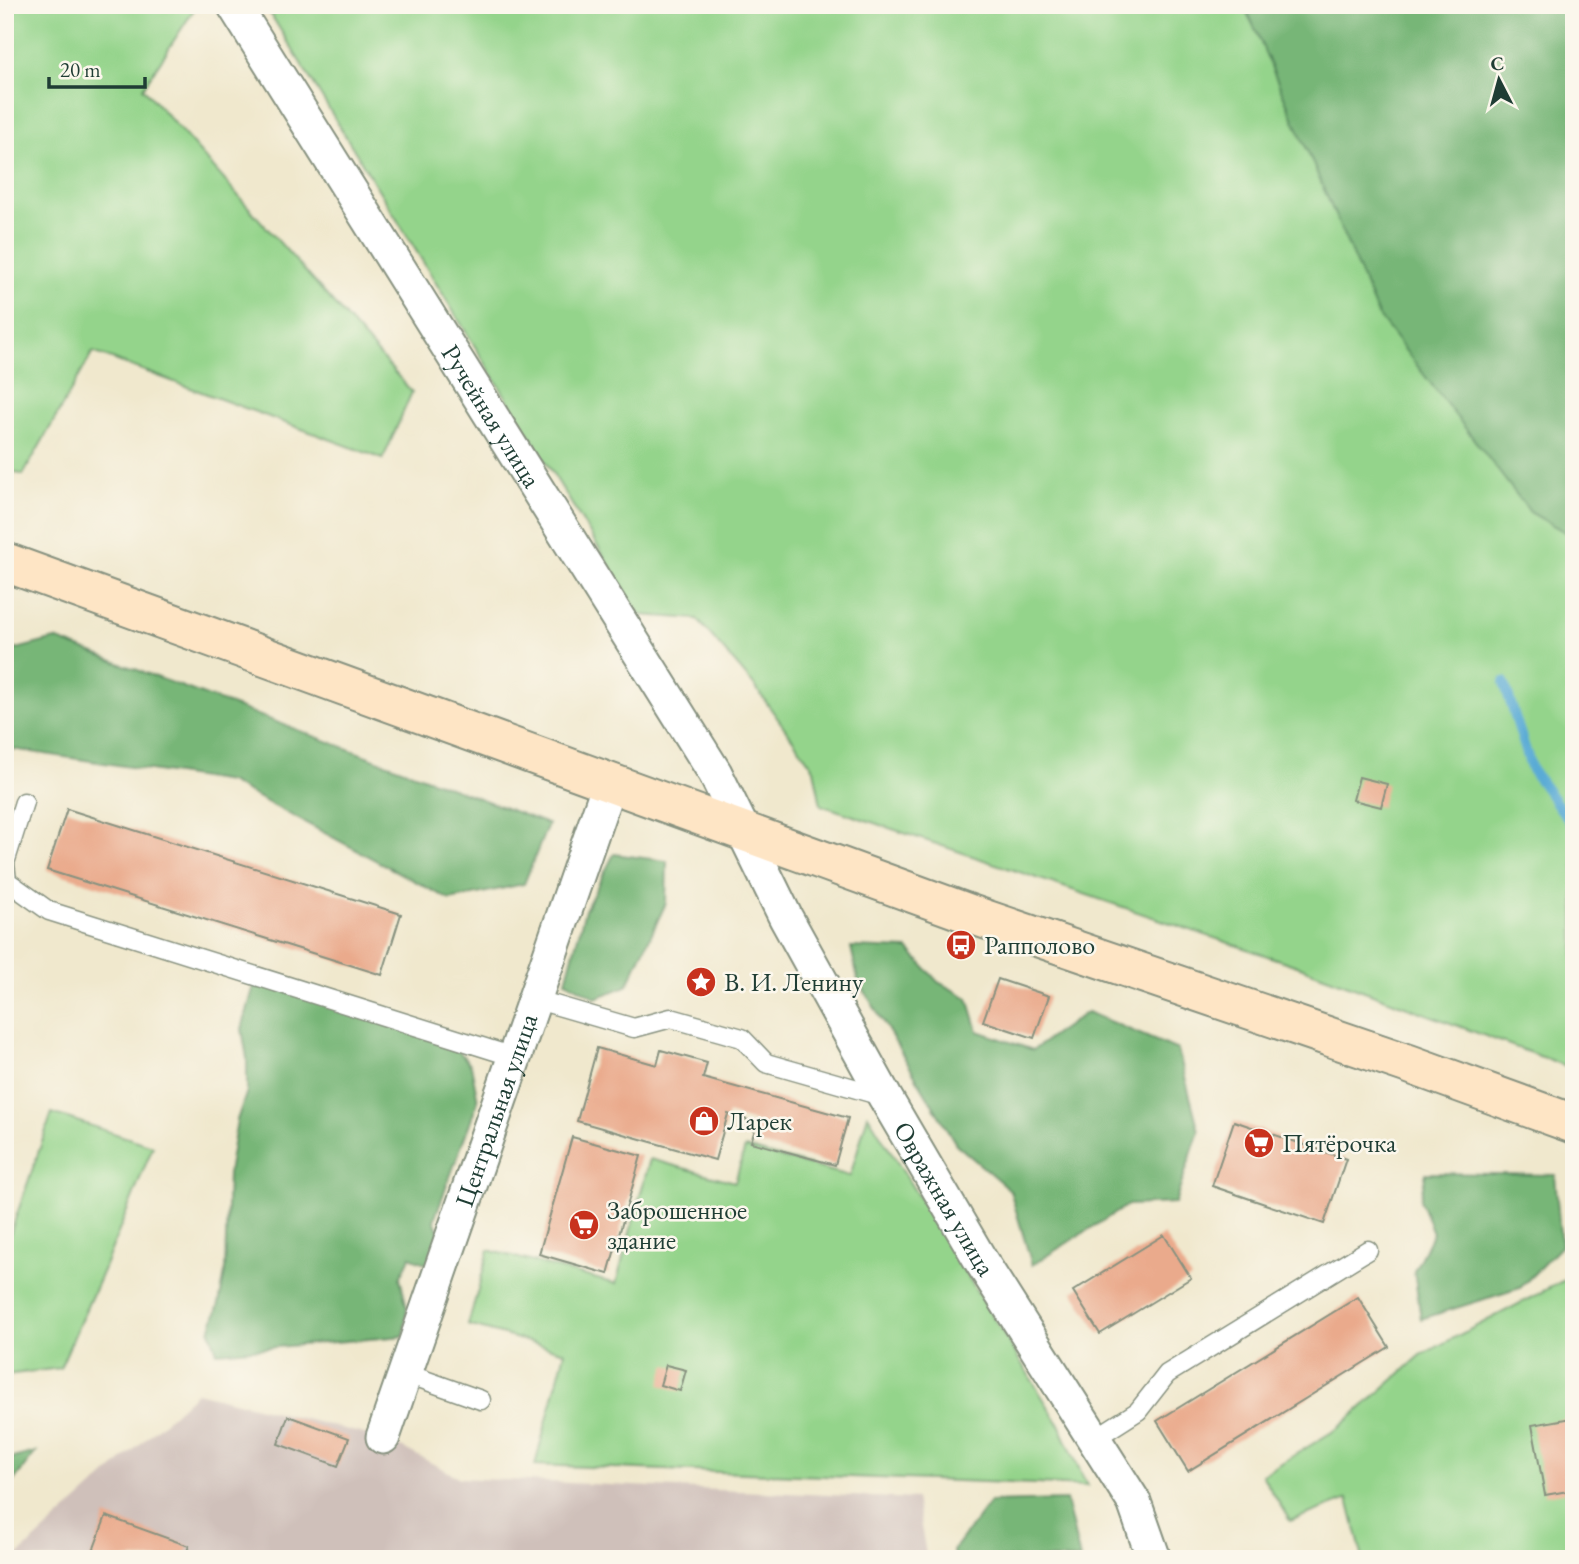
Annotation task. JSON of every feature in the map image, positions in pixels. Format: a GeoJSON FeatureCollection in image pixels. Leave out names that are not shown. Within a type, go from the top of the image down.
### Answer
{"type":"FeatureCollection","features":[{"type":"Feature","properties":{"kind":"main road"},"geometry":{"type":"LineString","coordinates":[[5,562],[970,914],[1409,1064],[1574,1124]]}},
{"type":"Feature","properties":{"kind":"street","name":"Ручейная улица"},"geometry":{"type":"LineString","coordinates":[[234,5],[715,773],[744,831]]}},
{"type":"Feature","properties":{"kind":"street","name":"Центральная улица"},"geometry":{"type":"LineString","coordinates":[[383,1437],[610,781]]}},
{"type":"Feature","properties":{"kind":"street","name":"Овражная улица"},"geometry":{"type":"LineString","coordinates":[[744,831],[786,918],[885,1097],[981,1261],[1134,1503],[1154,1559]]}},
{"type":"Feature","properties":{"kind":"lane"},"geometry":{"type":"LineString","coordinates":[[24,802],[5,863],[7,881],[49,911],[514,1057]]}},
{"type":"Feature","properties":{"kind":"lane"},"geometry":{"type":"LineString","coordinates":[[534,999],[634,1028],[671,1018],[742,1038],[766,1063],[885,1097]]}},
{"type":"Feature","properties":{"kind":"lane"},"geometry":{"type":"LineString","coordinates":[[1094,1439],[1138,1412],[1167,1374],[1367,1250]]}},
{"type":"Feature","properties":{"kind":"lane"},"geometry":{"type":"LineString","coordinates":[[405,1373],[481,1400]]}},
{"type":"Feature","properties":{"kind":"shaded area"},"geometry":{"type":"Polygon","coordinates":[[[197,1392],[388,1440],[460,1478],[916,1499],[927,1559],[14,1559],[197,1392]]]}},
{"type":"Feature","properties":{"kind":"green space"},"geometry":{"type":"Polygon","coordinates":[[[5,5],[197,5],[143,88],[412,392],[383,459],[93,352],[23,475],[5,469],[5,5]]]}},
{"type":"Feature","properties":{"kind":"green space"},"geometry":{"type":"Polygon","coordinates":[[[265,5],[1242,5],[1530,512],[1574,537],[1574,1069],[1300,967],[821,805],[814,769],[753,684],[697,619],[640,615],[265,5]]]}},
{"type":"Feature","properties":{"kind":"green space"},"geometry":{"type":"Polygon","coordinates":[[[1242,5],[1574,5],[1574,537],[1530,512],[1378,315],[1249,15],[1242,5]]]}},
{"type":"Feature","properties":{"kind":"green space"},"geometry":{"type":"Polygon","coordinates":[[[55,639],[548,824],[524,884],[450,900],[229,782],[5,748],[5,652],[55,639]]]}},
{"type":"Feature","properties":{"kind":"green space"},"geometry":{"type":"Polygon","coordinates":[[[614,854],[667,861],[666,903],[627,986],[596,998],[566,981],[585,910],[614,854]]]}},
{"type":"Feature","properties":{"kind":"green space"},"geometry":{"type":"Polygon","coordinates":[[[851,947],[908,949],[938,982],[968,998],[978,1031],[1033,1050],[1087,1012],[1178,1050],[1199,1131],[1175,1203],[1128,1205],[1032,1265],[1010,1190],[956,1144],[858,980],[851,947]]]}},
{"type":"Feature","properties":{"kind":"green space"},"geometry":{"type":"Polygon","coordinates":[[[255,982],[451,1042],[471,1065],[478,1101],[434,1220],[440,1234],[430,1265],[410,1257],[400,1278],[407,1308],[404,1336],[217,1352],[210,1331],[225,1272],[228,1173],[237,1120],[247,1091],[247,1058],[242,1029],[255,982]]]}},
{"type":"Feature","properties":{"kind":"green space"},"geometry":{"type":"Polygon","coordinates":[[[52,1113],[153,1146],[60,1368],[5,1375],[5,1233],[10,1234],[52,1113]]]}},
{"type":"Feature","properties":{"kind":"green space"},"geometry":{"type":"Polygon","coordinates":[[[868,1115],[1059,1424],[1087,1486],[535,1465],[565,1352],[468,1325],[489,1250],[616,1284],[650,1159],[735,1182],[745,1148],[850,1176],[868,1115]]]}},
{"type":"Feature","properties":{"kind":"green space"},"geometry":{"type":"Polygon","coordinates":[[[1426,1173],[1555,1175],[1561,1246],[1520,1288],[1421,1319],[1414,1271],[1433,1233],[1420,1200],[1426,1173]]]}},
{"type":"Feature","properties":{"kind":"green space"},"geometry":{"type":"Polygon","coordinates":[[[1574,1275],[1574,1559],[1363,1559],[1348,1499],[1290,1521],[1262,1475],[1340,1427],[1421,1355],[1574,1275]]]}},
{"type":"Feature","properties":{"kind":"green space"},"geometry":{"type":"Polygon","coordinates":[[[36,1452],[5,1492],[5,1460],[36,1452]]]}},
{"type":"Feature","properties":{"kind":"green space"},"geometry":{"type":"Polygon","coordinates":[[[1066,1500],[1080,1559],[955,1559],[953,1551],[990,1502],[1066,1500]]]}},
{"type":"Feature","properties":{"kind":"building"},"geometry":{"type":"Polygon","coordinates":[[[1359,777],[1387,784],[1381,807],[1353,800],[1359,777]]]}},
{"type":"Feature","properties":{"kind":"building"},"geometry":{"type":"Polygon","coordinates":[[[67,809],[401,914],[382,975],[47,870],[67,809]]]}},
{"type":"Feature","properties":{"kind":"building"},"geometry":{"type":"Polygon","coordinates":[[[998,979],[1049,996],[1034,1038],[983,1021],[998,979]]]}},
{"type":"Feature","properties":{"kind":"building"},"geometry":{"type":"Polygon","coordinates":[[[597,1048],[657,1065],[661,1050],[707,1063],[703,1078],[848,1118],[835,1165],[751,1142],[757,1123],[728,1114],[715,1160],[577,1121],[597,1048]]]}},
{"type":"Feature","properties":{"kind":"building"},"geometry":{"type":"Polygon","coordinates":[[[1234,1121],[1346,1159],[1324,1224],[1212,1186],[1234,1121]]]}},
{"type":"Feature","properties":{"kind":"building","name":"Заброшенное здание"},"geometry":{"type":"Polygon","coordinates":[[[572,1137],[641,1156],[608,1274],[539,1254],[572,1137]]]}},
{"type":"Feature","properties":{"kind":"building"},"geometry":{"type":"Polygon","coordinates":[[[1164,1235],[1191,1278],[1100,1334],[1073,1291],[1164,1235]]]}},
{"type":"Feature","properties":{"kind":"building"},"geometry":{"type":"Polygon","coordinates":[[[1358,1297],[1389,1347],[1188,1471],[1157,1421],[1358,1297]]]}},
{"type":"Feature","properties":{"kind":"building"},"geometry":{"type":"Polygon","coordinates":[[[666,1365],[686,1370],[680,1391],[660,1385],[666,1365]]]}},
{"type":"Feature","properties":{"kind":"building"},"geometry":{"type":"Polygon","coordinates":[[[288,1416],[349,1438],[338,1466],[278,1444],[288,1416]]]}},
{"type":"Feature","properties":{"kind":"building"},"geometry":{"type":"Polygon","coordinates":[[[1572,1418],[1574,1490],[1545,1495],[1532,1425],[1572,1418]]]}},
{"type":"Feature","properties":{"kind":"building"},"geometry":{"type":"Polygon","coordinates":[[[106,1516],[189,1546],[184,1559],[90,1559],[106,1516]]]}},
{"type":"Feature","properties":{"kind":"waterway"},"geometry":{"type":"LineString","coordinates":[[1504,682],[1532,770],[1574,827]]}},
{"type":"Feature","properties":{"kind":"place","name":"Рапполово"},"geometry":{"type":"Point","coordinates":[961,945]}},
{"type":"Feature","properties":{"kind":"place","name":"В. И. Ленину"},"geometry":{"type":"Point","coordinates":[701,982]}},
{"type":"Feature","properties":{"kind":"place","name":"Ларек"},"geometry":{"type":"Point","coordinates":[704,1121]}},
{"type":"Feature","properties":{"kind":"place","name":"Пятёрочка"},"geometry":{"type":"Point","coordinates":[1259,1143]}},
{"type":"Feature","properties":{"kind":"place","name":"Заброшенное здание"},"geometry":{"type":"Point","coordinates":[584,1225]}}]}
